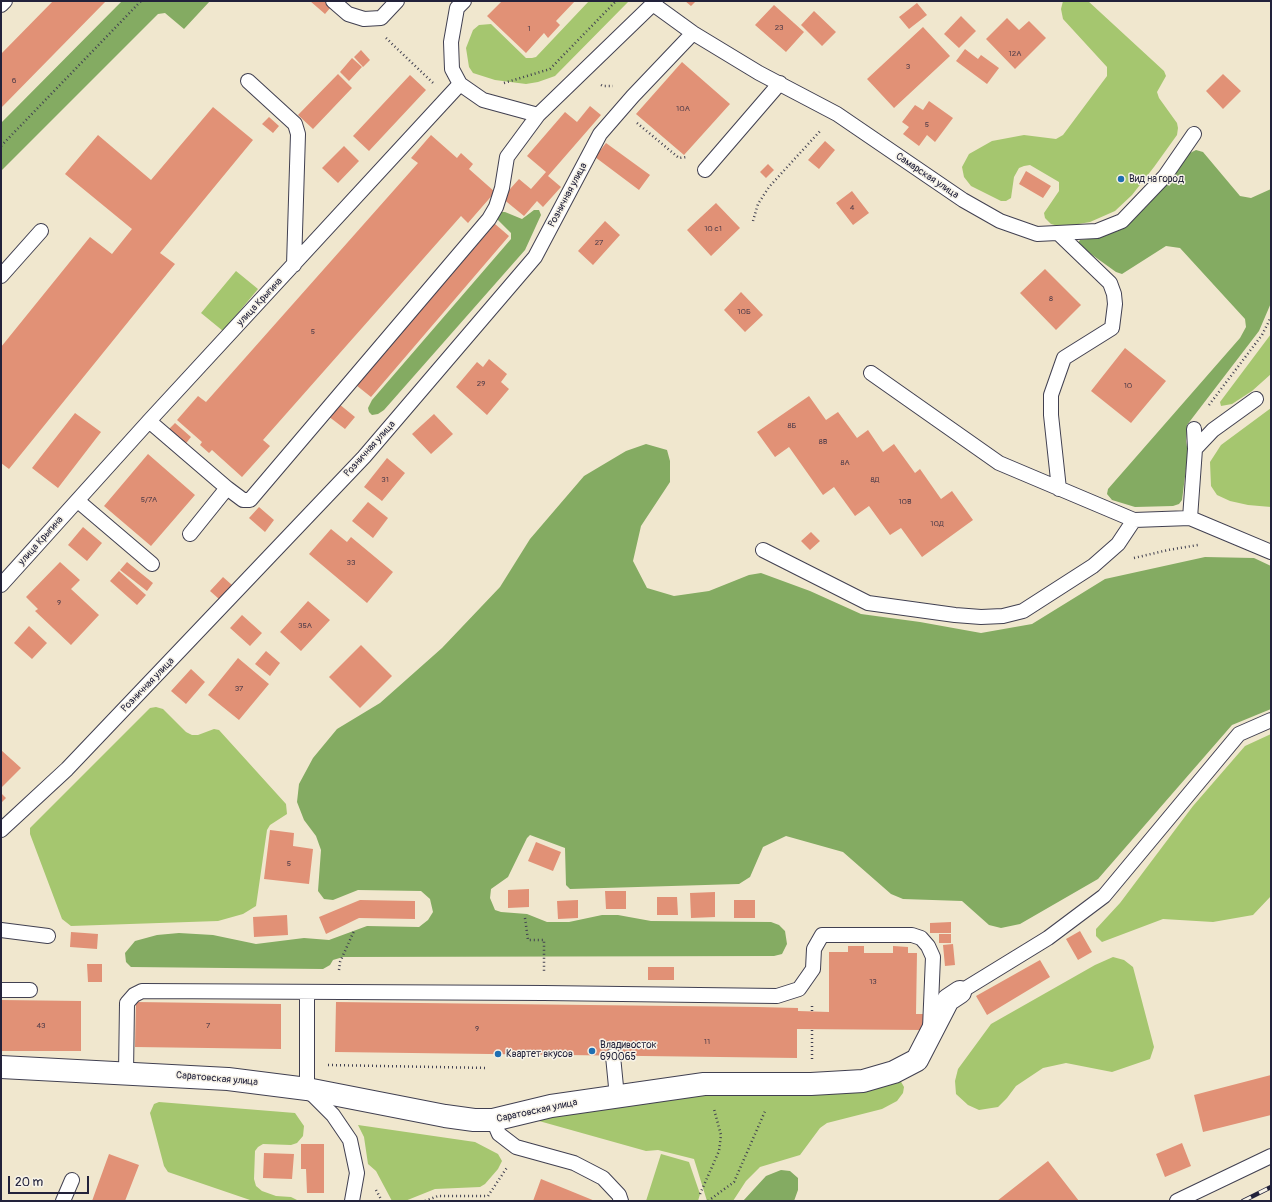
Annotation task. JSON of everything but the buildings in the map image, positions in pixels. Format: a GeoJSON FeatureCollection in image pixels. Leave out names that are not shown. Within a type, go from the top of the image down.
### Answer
{"type":"FeatureCollection","features":[{"type":"Feature","properties":{"kind":"street","name":"Саратовская улица"},"geometry":{"type":"LineString","coordinates":[[1,1067],[228,1079],[307,1089],[445,1116],[474,1120],[493,1120],[551,1106],[704,1084],[778,1085],[862,1081],[894,1072],[917,1060],[930,1038],[948,1000],[960,992]]}},
{"type":"Feature","properties":{"kind":"lane"},"geometry":{"type":"LineString","coordinates":[[1,5],[5,1]]}},
{"type":"Feature","properties":{"kind":"lane"},"geometry":{"type":"LineString","coordinates":[[333,1],[348,14],[364,19],[381,18],[397,1]]}},
{"type":"Feature","properties":{"kind":"lane"},"geometry":{"type":"LineString","coordinates":[[464,1],[457,8],[451,42],[452,69],[465,88],[483,100],[538,114]]}},
{"type":"Feature","properties":{"kind":"lane"},"geometry":{"type":"LineString","coordinates":[[149,421],[227,488],[243,500],[250,500],[489,219],[496,207],[502,188],[507,157],[511,149],[538,114],[655,2]]}},
{"type":"Feature","properties":{"kind":"lane","name":"Самарская улица"},"geometry":{"type":"LineString","coordinates":[[655,2],[693,33],[759,73],[837,114],[963,200],[1000,221],[1037,234],[1097,231],[1122,221],[1165,176],[1194,134]]}},
{"type":"Feature","properties":{"kind":"lane","name":"Розничная улица"},"geometry":{"type":"LineString","coordinates":[[1,830],[67,769],[364,457],[535,257],[600,134],[693,33]]}},
{"type":"Feature","properties":{"kind":"lane"},"geometry":{"type":"LineString","coordinates":[[248,81],[295,124],[298,134],[294,265]]}},
{"type":"Feature","properties":{"kind":"lane"},"geometry":{"type":"LineString","coordinates":[[705,170],[780,83]]}},
{"type":"Feature","properties":{"kind":"lane","name":"улица Крыгина"},"geometry":{"type":"LineString","coordinates":[[1,586],[149,421],[447,98],[465,88]]}},
{"type":"Feature","properties":{"kind":"lane"},"geometry":{"type":"LineString","coordinates":[[1,276],[41,231]]}},
{"type":"Feature","properties":{"kind":"lane"},"geometry":{"type":"LineString","coordinates":[[1058,233],[1110,283],[1114,294],[1112,328],[1064,358],[1051,395],[1051,416],[1059,489]]}},
{"type":"Feature","properties":{"kind":"lane"},"geometry":{"type":"LineString","coordinates":[[871,373],[999,463],[1134,520],[1190,518],[1271,552]]}},
{"type":"Feature","properties":{"kind":"lane"},"geometry":{"type":"LineString","coordinates":[[1196,449],[1213,430],[1256,399]]}},
{"type":"Feature","properties":{"kind":"lane"},"geometry":{"type":"LineString","coordinates":[[1190,518],[1196,449],[1194,430]]}},
{"type":"Feature","properties":{"kind":"lane"},"geometry":{"type":"LineString","coordinates":[[190,534],[227,488]]}},
{"type":"Feature","properties":{"kind":"lane"},"geometry":{"type":"LineString","coordinates":[[78,500],[152,564]]}},
{"type":"Feature","properties":{"kind":"lane"},"geometry":{"type":"LineString","coordinates":[[763,550],[868,603],[981,617],[1003,616],[1023,611],[1093,566],[1118,544],[1134,520]]}},
{"type":"Feature","properties":{"kind":"lane"},"geometry":{"type":"LineString","coordinates":[[960,992],[1048,938],[1104,896],[1239,734],[1271,720]]}},
{"type":"Feature","properties":{"kind":"lane"},"geometry":{"type":"LineString","coordinates":[[1,930],[48,936]]}},
{"type":"Feature","properties":{"kind":"lane"},"geometry":{"type":"LineString","coordinates":[[126,1073],[127,1003],[130,998],[142,991],[544,993],[614,1000],[777,996],[799,989],[813,969],[814,948],[822,935],[912,935],[920,938],[928,946],[933,957],[930,1038]]}},
{"type":"Feature","properties":{"kind":"lane"},"geometry":{"type":"LineString","coordinates":[[1,990],[30,990]]}},
{"type":"Feature","properties":{"kind":"lane"},"geometry":{"type":"LineString","coordinates":[[307,992],[307,1089],[333,1115],[350,1140],[357,1172],[352,1201]]}},
{"type":"Feature","properties":{"kind":"lane"},"geometry":{"type":"LineString","coordinates":[[613,1056],[617,1097]]}},
{"type":"Feature","properties":{"kind":"lane"},"geometry":{"type":"LineString","coordinates":[[493,1120],[499,1134],[516,1147],[574,1163],[603,1178],[619,1195],[621,1201]]}},
{"type":"Feature","properties":{"kind":"lane"},"geometry":{"type":"LineString","coordinates":[[1177,1201],[1271,1156]]}},
{"type":"Feature","properties":{"kind":"lane"},"geometry":{"type":"LineString","coordinates":[[63,1201],[72,1180]]}},
{"type":"Feature","properties":{"kind":"path"},"geometry":{"type":"LineString","coordinates":[[1,146],[141,1]]}},
{"type":"Feature","properties":{"kind":"path"},"geometry":{"type":"LineString","coordinates":[[465,88],[550,69],[616,1]]}},
{"type":"Feature","properties":{"kind":"path"},"geometry":{"type":"LineString","coordinates":[[381,18],[390,27],[383,35],[447,98]]}},
{"type":"Feature","properties":{"kind":"path"},"geometry":{"type":"LineString","coordinates":[[621,110],[679,158],[684,159],[691,152]]}},
{"type":"Feature","properties":{"kind":"path"},"geometry":{"type":"LineString","coordinates":[[753,221],[758,204],[769,187],[837,114]]}},
{"type":"Feature","properties":{"kind":"path"},"geometry":{"type":"LineString","coordinates":[[1194,430],[1209,405],[1262,335],[1271,317]]}},
{"type":"Feature","properties":{"kind":"path"},"geometry":{"type":"LineString","coordinates":[[1093,566],[1204,544]]}},
{"type":"Feature","properties":{"kind":"path"},"geometry":{"type":"LineString","coordinates":[[525,918],[528,940],[544,940],[544,993]]}},
{"type":"Feature","properties":{"kind":"path"},"geometry":{"type":"LineString","coordinates":[[340,962],[354,931]]}},
{"type":"Feature","properties":{"kind":"path"},"geometry":{"type":"LineString","coordinates":[[324,1064],[488,1068]]}},
{"type":"Feature","properties":{"kind":"path"},"geometry":{"type":"LineString","coordinates":[[700,1194],[719,1151],[721,1135],[717,1118],[704,1084]]}},
{"type":"Feature","properties":{"kind":"path"},"geometry":{"type":"LineString","coordinates":[[708,1201],[734,1182],[778,1085]]}},
{"type":"Feature","properties":{"kind":"path"},"geometry":{"type":"LineString","coordinates":[[425,1201],[438,1196],[488,1196],[507,1169]]}},
{"type":"Feature","properties":{"kind":"green space"},"geometry":{"type":"Polygon","coordinates":[[[122,1],[210,1],[184,29],[165,13],[158,14],[1,171],[1,123],[122,1]]]}},
{"type":"Feature","properties":{"kind":"green space"},"geometry":{"type":"Polygon","coordinates":[[[589,1],[629,1],[555,76],[538,82],[526,84],[495,80],[473,73],[469,67],[466,48],[473,30],[479,25],[491,24],[526,58],[532,58],[536,57],[589,1]]]}},
{"type":"Feature","properties":{"kind":"green space"},"geometry":{"type":"Polygon","coordinates":[[[1063,1],[1088,1],[1164,71],[1166,76],[1157,92],[1159,98],[1177,123],[1178,128],[1177,135],[1154,167],[1132,195],[1115,211],[1090,222],[1062,227],[1051,224],[1045,218],[1044,213],[1059,191],[1059,182],[1030,165],[1024,166],[1019,168],[1014,177],[1011,198],[1006,201],[1001,201],[971,186],[964,177],[962,167],[969,154],[992,141],[1024,135],[1056,139],[1063,135],[1107,76],[1107,67],[1063,19],[1061,9],[1063,1]]]}},
{"type":"Feature","properties":{"kind":"green space"},"geometry":{"type":"Polygon","coordinates":[[[1196,150],[1203,152],[1240,196],[1251,198],[1271,189],[1271,303],[1259,331],[1187,425],[1186,441],[1188,453],[1182,500],[1179,504],[1173,506],[1135,507],[1112,500],[1107,494],[1108,489],[1240,338],[1246,327],[1245,319],[1180,248],[1166,246],[1122,274],[1116,272],[1078,243],[1080,240],[1096,238],[1123,228],[1147,206],[1190,153],[1196,150]]]}},
{"type":"Feature","properties":{"kind":"green space"},"geometry":{"type":"Polygon","coordinates":[[[534,210],[539,210],[541,215],[525,250],[384,410],[378,414],[372,415],[368,408],[372,400],[511,239],[511,233],[498,220],[498,215],[500,212],[505,212],[522,219],[534,210]]]}},
{"type":"Feature","properties":{"kind":"green space"},"geometry":{"type":"Polygon","coordinates":[[[236,271],[258,289],[223,331],[201,313],[236,271]]]}},
{"type":"Feature","properties":{"kind":"green space"},"geometry":{"type":"Polygon","coordinates":[[[1271,334],[1271,374],[1252,391],[1232,404],[1221,406],[1220,402],[1271,334]]]}},
{"type":"Feature","properties":{"kind":"green space"},"geometry":{"type":"Polygon","coordinates":[[[1271,408],[1271,507],[1248,505],[1230,501],[1217,495],[1211,486],[1210,462],[1221,445],[1271,408]]]}},
{"type":"Feature","properties":{"kind":"green space"},"geometry":{"type":"Polygon","coordinates":[[[646,444],[667,450],[670,461],[670,482],[641,526],[633,561],[647,588],[674,596],[709,591],[749,575],[761,573],[810,591],[861,614],[920,622],[981,633],[1032,624],[1105,579],[1205,557],[1254,558],[1271,566],[1271,709],[1232,725],[1098,879],[1020,924],[1001,928],[989,925],[962,901],[903,899],[891,894],[843,852],[786,836],[763,847],[750,877],[739,884],[570,889],[566,885],[565,848],[530,835],[527,838],[508,877],[491,889],[490,898],[495,910],[501,912],[527,914],[547,922],[569,922],[602,915],[618,915],[651,921],[771,922],[779,925],[785,931],[787,944],[782,954],[774,956],[343,957],[333,960],[330,965],[323,969],[131,967],[126,962],[125,953],[135,941],[157,935],[179,933],[213,935],[256,944],[304,938],[329,940],[367,926],[419,927],[428,920],[433,912],[430,899],[421,891],[358,890],[333,900],[324,899],[318,891],[321,850],[316,836],[304,820],[297,802],[299,784],[313,758],[337,729],[380,703],[442,648],[500,587],[530,539],[584,476],[626,451],[646,444]]]}},
{"type":"Feature","properties":{"kind":"green space"},"geometry":{"type":"Polygon","coordinates":[[[156,707],[163,709],[186,732],[192,735],[198,735],[214,729],[219,730],[286,804],[287,814],[270,825],[267,830],[256,906],[243,914],[218,921],[71,926],[62,919],[30,834],[30,828],[150,708],[156,707]]]}},
{"type":"Feature","properties":{"kind":"green space"},"geometry":{"type":"Polygon","coordinates":[[[1271,734],[1271,896],[1253,915],[1213,922],[1163,919],[1102,942],[1096,936],[1096,929],[1120,903],[1193,806],[1245,746],[1271,734]]]}},
{"type":"Feature","properties":{"kind":"green space"},"geometry":{"type":"Polygon","coordinates":[[[1113,957],[1124,960],[1133,967],[1154,1047],[1150,1059],[1112,1072],[1066,1063],[1043,1068],[1016,1086],[998,1107],[979,1110],[968,1105],[956,1094],[955,1081],[958,1069],[991,1024],[1095,965],[1113,957]]]}},
{"type":"Feature","properties":{"kind":"green space"},"geometry":{"type":"Polygon","coordinates":[[[900,1080],[904,1087],[903,1093],[897,1101],[882,1109],[827,1123],[820,1128],[800,1155],[760,1167],[746,1181],[733,1201],[707,1201],[694,1159],[658,1150],[646,1151],[539,1121],[542,1118],[705,1092],[900,1080]]]}},
{"type":"Feature","properties":{"kind":"green space"},"geometry":{"type":"Polygon","coordinates":[[[159,1102],[295,1113],[304,1126],[303,1136],[297,1143],[291,1145],[263,1144],[258,1147],[255,1151],[254,1179],[256,1186],[262,1191],[276,1196],[291,1197],[299,1201],[253,1201],[168,1172],[164,1166],[150,1113],[154,1104],[159,1102]]]}},
{"type":"Feature","properties":{"kind":"green space"},"geometry":{"type":"Polygon","coordinates":[[[358,1125],[475,1142],[498,1154],[502,1161],[498,1169],[485,1184],[480,1187],[435,1189],[405,1201],[392,1201],[376,1171],[368,1164],[364,1137],[358,1125]]]}},
{"type":"Feature","properties":{"kind":"green space"},"geometry":{"type":"Polygon","coordinates":[[[661,1154],[689,1162],[700,1194],[698,1201],[646,1201],[661,1154]]]}},
{"type":"Feature","properties":{"kind":"green space"},"geometry":{"type":"Polygon","coordinates":[[[781,1170],[790,1171],[798,1178],[798,1190],[794,1201],[743,1201],[766,1176],[781,1170]]]}},
{"type":"Feature","properties":{"kind":"railway"},"geometry":{"type":"LineString","coordinates":[[1243,1201],[1271,1187]]}},
{"type":"Feature","properties":{"kind":"place","name":"Вид на город"},"geometry":{"type":"Point","coordinates":[1121,179]}},
{"type":"Feature","properties":{"kind":"place","name":"Владивосток 690065"},"geometry":{"type":"Point","coordinates":[592,1051]}},
{"type":"Feature","properties":{"kind":"place","name":"Квартет вкусов"},"geometry":{"type":"Point","coordinates":[498,1054]}}]}
